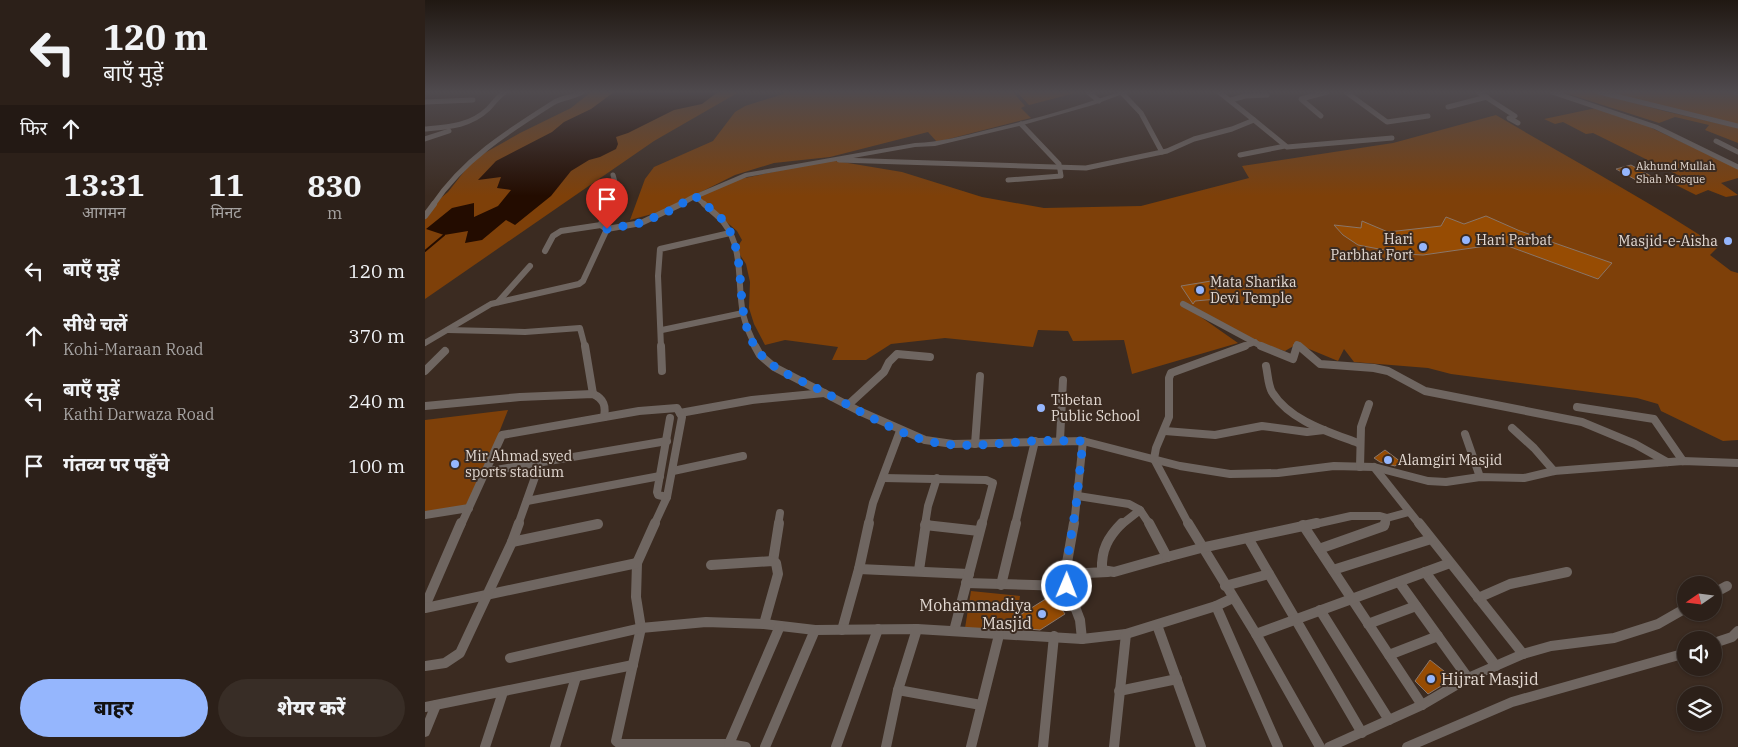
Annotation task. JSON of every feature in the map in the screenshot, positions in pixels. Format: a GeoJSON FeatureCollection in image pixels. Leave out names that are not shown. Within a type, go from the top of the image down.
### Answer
{"type":"FeatureCollection","features":[{"type":"Feature","properties":{"kind":"street"},"geometry":{"type":"LineString","coordinates":[[425,140],[458,127]]}},
{"type":"Feature","properties":{"kind":"street"},"geometry":{"type":"LineString","coordinates":[[425,216],[456,174],[494,141],[519,127]]}},
{"type":"Feature","properties":{"kind":"street"},"geometry":{"type":"LineString","coordinates":[[545,251],[553,236],[561,231],[641,223],[669,211],[695,196],[745,175],[915,145],[935,144],[1009,127]]}},
{"type":"Feature","properties":{"kind":"street"},"geometry":{"type":"LineString","coordinates":[[1008,180],[1060,177],[1059,167],[1024,127]]}},
{"type":"Feature","properties":{"kind":"street"},"geometry":{"type":"LineString","coordinates":[[1148,127],[1162,152]]}},
{"type":"Feature","properties":{"kind":"street"},"geometry":{"type":"LineString","coordinates":[[839,160],[1086,168],[1162,152],[1192,140],[1237,127]]}},
{"type":"Feature","properties":{"kind":"street"},"geometry":{"type":"LineString","coordinates":[[1262,127],[1285,146]]}},
{"type":"Feature","properties":{"kind":"street"},"geometry":{"type":"LineString","coordinates":[[1656,127],[1738,167]]}},
{"type":"Feature","properties":{"kind":"street"},"geometry":{"type":"LineString","coordinates":[[425,129],[455,128]]}},
{"type":"Feature","properties":{"kind":"street"},"geometry":{"type":"LineString","coordinates":[[1239,155],[1285,146],[1393,138]]}},
{"type":"Feature","properties":{"kind":"street"},"geometry":{"type":"LineString","coordinates":[[1716,142],[1738,152]]}},
{"type":"Feature","properties":{"kind":"street"},"geometry":{"type":"LineString","coordinates":[[425,343],[497,302],[579,284],[583,281],[604,227],[604,208],[615,182],[613,175]]}},
{"type":"Feature","properties":{"kind":"street"},"geometry":{"type":"LineString","coordinates":[[695,196],[724,222],[730,233],[739,261],[743,313],[749,334],[760,355],[774,367],[900,431],[925,440],[953,444],[1060,440],[1083,441],[1180,466],[1230,474],[1278,473],[1334,466],[1375,467],[1428,481],[1446,482],[1480,478],[1524,478],[1554,472],[1683,460],[1738,463]]}},
{"type":"Feature","properties":{"kind":"street"},"geometry":{"type":"LineString","coordinates":[[662,371],[662,330],[658,276],[660,249],[664,246],[730,233]]}},
{"type":"Feature","properties":{"kind":"street"},"geometry":{"type":"LineString","coordinates":[[497,302],[530,266]]}},
{"type":"Feature","properties":{"kind":"street"},"geometry":{"type":"LineString","coordinates":[[1183,304],[1269,350],[1293,359],[1297,344],[1320,364],[1374,368],[1388,371],[1425,391],[1583,422],[1635,444],[1667,462]]}},
{"type":"Feature","properties":{"kind":"street"},"geometry":{"type":"LineString","coordinates":[[662,330],[743,313]]}},
{"type":"Feature","properties":{"kind":"street"},"geometry":{"type":"LineString","coordinates":[[448,330],[525,332],[580,328],[593,394]]}},
{"type":"Feature","properties":{"kind":"street"},"geometry":{"type":"LineString","coordinates":[[1255,342],[1171,373],[1169,379],[1171,408],[1165,431],[1155,451],[1154,459],[1172,497],[1201,548],[1255,634],[1320,747]]}},
{"type":"Feature","properties":{"kind":"street"},"geometry":{"type":"LineString","coordinates":[[425,371],[445,351]]}},
{"type":"Feature","properties":{"kind":"street"},"geometry":{"type":"LineString","coordinates":[[848,405],[884,372],[889,362],[897,354],[930,357]]}},
{"type":"Feature","properties":{"kind":"street"},"geometry":{"type":"LineString","coordinates":[[1266,366],[1270,388],[1281,403],[1324,430],[1358,443]]}},
{"type":"Feature","properties":{"kind":"street"},"geometry":{"type":"LineString","coordinates":[[975,444],[980,376]]}},
{"type":"Feature","properties":{"kind":"street"},"geometry":{"type":"LineString","coordinates":[[1060,440],[1063,380]]}},
{"type":"Feature","properties":{"kind":"street"},"geometry":{"type":"LineString","coordinates":[[680,413],[752,400],[826,393]]}},
{"type":"Feature","properties":{"kind":"street"},"geometry":{"type":"LineString","coordinates":[[425,406],[520,397],[593,394],[600,396],[604,402],[606,408],[605,417]]}},
{"type":"Feature","properties":{"kind":"street"},"geometry":{"type":"LineString","coordinates":[[1360,467],[1358,443],[1363,415],[1369,404]]}},
{"type":"Feature","properties":{"kind":"street"},"geometry":{"type":"LineString","coordinates":[[1577,407],[1654,419],[1683,460]]}},
{"type":"Feature","properties":{"kind":"street"},"geometry":{"type":"LineString","coordinates":[[425,607],[502,435],[605,417],[677,408],[682,417],[667,498],[637,563],[636,597],[641,628],[616,741],[620,744],[729,744],[746,747]]}},
{"type":"Feature","properties":{"kind":"street"},"geometry":{"type":"LineString","coordinates":[[667,498],[657,494],[670,418]]}},
{"type":"Feature","properties":{"kind":"street"},"geometry":{"type":"LineString","coordinates":[[1165,431],[1215,435],[1262,426],[1307,432],[1324,430]]}},
{"type":"Feature","properties":{"kind":"street"},"geometry":{"type":"LineString","coordinates":[[1512,428],[1534,448],[1554,472]]}},
{"type":"Feature","properties":{"kind":"street"},"geometry":{"type":"LineString","coordinates":[[842,630],[859,569],[867,526],[900,431]]}},
{"type":"Feature","properties":{"kind":"street"},"geometry":{"type":"LineString","coordinates":[[1465,434],[1480,478]]}},
{"type":"Feature","properties":{"kind":"street"},"geometry":{"type":"LineString","coordinates":[[484,472],[667,441]]}},
{"type":"Feature","properties":{"kind":"street"},"geometry":{"type":"LineString","coordinates":[[1001,586],[1035,441]]}},
{"type":"Feature","properties":{"kind":"street"},"geometry":{"type":"LineString","coordinates":[[1081,639],[1078,614],[1067,586],[1065,574],[1078,496],[1083,441]]}},
{"type":"Feature","properties":{"kind":"street"},"geometry":{"type":"LineString","coordinates":[[673,471],[743,456]]}},
{"type":"Feature","properties":{"kind":"street"},"geometry":{"type":"LineString","coordinates":[[425,666],[445,663],[459,653],[512,542],[540,463]]}},
{"type":"Feature","properties":{"kind":"street"},"geometry":{"type":"LineString","coordinates":[[1375,467],[1523,654]]}},
{"type":"Feature","properties":{"kind":"street"},"geometry":{"type":"LineString","coordinates":[[527,501],[660,476]]}},
{"type":"Feature","properties":{"kind":"street"},"geometry":{"type":"LineString","coordinates":[[883,478],[992,481],[993,490],[979,531],[954,631]]}},
{"type":"Feature","properties":{"kind":"street"},"geometry":{"type":"LineString","coordinates":[[919,570],[928,506],[937,478]]}},
{"type":"Feature","properties":{"kind":"street"},"geometry":{"type":"LineString","coordinates":[[1078,496],[1135,506],[1140,510],[1155,532],[1167,558]]}},
{"type":"Feature","properties":{"kind":"street"},"geometry":{"type":"LineString","coordinates":[[425,515],[469,508]]}},
{"type":"Feature","properties":{"kind":"street"},"geometry":{"type":"LineString","coordinates":[[1109,572],[1103,570],[1101,563],[1105,545],[1119,524],[1140,510]]}},
{"type":"Feature","properties":{"kind":"street"},"geometry":{"type":"LineString","coordinates":[[1065,574],[1109,572],[1201,548],[1351,516],[1380,516],[1387,518],[1409,512]]}},
{"type":"Feature","properties":{"kind":"street"},"geometry":{"type":"LineString","coordinates":[[773,561],[780,513]]}},
{"type":"Feature","properties":{"kind":"street"},"geometry":{"type":"LineString","coordinates":[[1319,549],[1384,526],[1387,518]]}},
{"type":"Feature","properties":{"kind":"street"},"geometry":{"type":"LineString","coordinates":[[512,542],[598,524]]}},
{"type":"Feature","properties":{"kind":"street"},"geometry":{"type":"LineString","coordinates":[[925,525],[979,531]]}},
{"type":"Feature","properties":{"kind":"street"},"geometry":{"type":"LineString","coordinates":[[1303,526],[1422,705]]}},
{"type":"Feature","properties":{"kind":"street"},"geometry":{"type":"LineString","coordinates":[[1249,538],[1294,620],[1362,733]]}},
{"type":"Feature","properties":{"kind":"street"},"geometry":{"type":"LineString","coordinates":[[1333,570],[1431,539]]}},
{"type":"Feature","properties":{"kind":"street"},"geometry":{"type":"LineString","coordinates":[[711,565],[773,561],[778,566],[778,574],[764,624]]}},
{"type":"Feature","properties":{"kind":"street"},"geometry":{"type":"LineString","coordinates":[[425,607],[487,596],[637,563]]}},
{"type":"Feature","properties":{"kind":"street"},"geometry":{"type":"LineString","coordinates":[[1255,634],[1450,563]]}},
{"type":"Feature","properties":{"kind":"street"},"geometry":{"type":"LineString","coordinates":[[859,569],[919,570],[1001,586],[1067,586]]}},
{"type":"Feature","properties":{"kind":"street"},"geometry":{"type":"LineString","coordinates":[[1425,572],[1496,666]]}},
{"type":"Feature","properties":{"kind":"street"},"geometry":{"type":"LineString","coordinates":[[1478,598],[1510,584],[1567,572]]}},
{"type":"Feature","properties":{"kind":"street"},"geometry":{"type":"LineString","coordinates":[[1225,586],[1269,574]]}},
{"type":"Feature","properties":{"kind":"street"},"geometry":{"type":"LineString","coordinates":[[1399,582],[1468,678]]}},
{"type":"Feature","properties":{"kind":"street"},"geometry":{"type":"LineString","coordinates":[[1723,588],[1727,586]]}},
{"type":"Feature","properties":{"kind":"street"},"geometry":{"type":"LineString","coordinates":[[510,658],[641,628],[706,622],[764,624],[815,630],[917,629],[1081,639],[1126,634],[1215,606],[1233,598]]}},
{"type":"Feature","properties":{"kind":"street"},"geometry":{"type":"LineString","coordinates":[[1215,606],[1278,747]]}},
{"type":"Feature","properties":{"kind":"street"},"geometry":{"type":"LineString","coordinates":[[1369,624],[1417,606]]}},
{"type":"Feature","properties":{"kind":"street"},"geometry":{"type":"LineString","coordinates":[[1320,610],[1389,720]]}},
{"type":"Feature","properties":{"kind":"street"},"geometry":{"type":"LineString","coordinates":[[1329,747],[1422,705],[1468,678],[1523,654],[1551,646],[1614,638],[1658,624],[1677,613]]}},
{"type":"Feature","properties":{"kind":"street"},"geometry":{"type":"LineString","coordinates":[[1157,625],[1201,747]]}},
{"type":"Feature","properties":{"kind":"street"},"geometry":{"type":"LineString","coordinates":[[729,744],[780,626]]}},
{"type":"Feature","properties":{"kind":"street"},"geometry":{"type":"LineString","coordinates":[[836,747],[878,628]]}},
{"type":"Feature","properties":{"kind":"street"},"geometry":{"type":"LineString","coordinates":[[886,747],[898,690],[917,629]]}},
{"type":"Feature","properties":{"kind":"street"},"geometry":{"type":"LineString","coordinates":[[765,747],[815,630]]}},
{"type":"Feature","properties":{"kind":"street"},"geometry":{"type":"LineString","coordinates":[[1114,747],[1126,634]]}},
{"type":"Feature","properties":{"kind":"street"},"geometry":{"type":"LineString","coordinates":[[971,747],[999,635]]}},
{"type":"Feature","properties":{"kind":"street"},"geometry":{"type":"LineString","coordinates":[[1043,747],[1053,636]]}},
{"type":"Feature","properties":{"kind":"street"},"geometry":{"type":"LineString","coordinates":[[1389,655],[1438,636]]}},
{"type":"Feature","properties":{"kind":"street"},"geometry":{"type":"LineString","coordinates":[[1722,641],[1736,637]]}},
{"type":"Feature","properties":{"kind":"street"},"geometry":{"type":"LineString","coordinates":[[1407,747],[1512,702],[1677,656]]}},
{"type":"Feature","properties":{"kind":"street"},"geometry":{"type":"LineString","coordinates":[[425,732],[430,706],[633,665]]}},
{"type":"Feature","properties":{"kind":"street"},"geometry":{"type":"LineString","coordinates":[[555,747],[577,677]]}},
{"type":"Feature","properties":{"kind":"street"},"geometry":{"type":"LineString","coordinates":[[1119,691],[1177,679]]}},
{"type":"Feature","properties":{"kind":"street"},"geometry":{"type":"LineString","coordinates":[[898,690],[981,705]]}},
{"type":"Feature","properties":{"kind":"street"},"geometry":{"type":"LineString","coordinates":[[485,747],[503,692]]}},
{"type":"Feature","properties":{"kind":"shaded area"},"geometry":{"type":"Polygon","coordinates":[[[533,127],[679,127],[654,141],[425,299],[425,211],[448,192],[474,159],[533,127]]]}},
{"type":"Feature","properties":{"kind":"shaded area"},"geometry":{"type":"Polygon","coordinates":[[[558,127],[640,127],[616,137],[618,144],[616,149],[589,160],[571,171],[551,196],[515,225],[506,220],[482,240],[465,243],[468,231],[444,235],[426,229],[452,208],[474,203],[474,217],[498,206],[511,190],[497,188],[501,177],[478,180],[496,161],[552,132],[558,127]]]}},
{"type":"Feature","properties":{"kind":"shaded area","name":"Hari Parbat"},"geometry":{"type":"Polygon","coordinates":[[[724,127],[996,127],[937,142],[928,132],[830,157],[774,163],[735,175],[697,194],[740,179],[830,160],[902,172],[982,197],[1044,208],[1141,206],[1249,178],[1242,166],[1393,143],[1452,127],[1516,127],[1691,229],[1718,247],[1710,255],[1731,271],[1738,273],[1738,440],[1723,441],[1661,411],[1658,404],[1637,398],[1451,374],[1428,368],[1354,362],[1344,349],[1338,361],[1297,344],[1285,351],[1255,342],[1188,308],[1238,343],[1132,374],[1124,340],[1073,341],[1068,331],[1038,330],[1033,347],[945,338],[891,344],[866,360],[832,360],[838,347],[785,340],[765,345],[754,324],[749,308],[750,282],[746,264],[736,249],[742,240],[737,231],[695,195],[663,211],[630,220],[645,179],[654,167],[713,141],[724,127]]]}},
{"type":"Feature","properties":{"kind":"shaded area"},"geometry":{"type":"Polygon","coordinates":[[[1572,127],[1649,127],[1738,168],[1738,178],[1721,183],[1738,195],[1726,197],[1708,190],[1696,195],[1666,180],[1680,176],[1593,133],[1586,134],[1572,127]]]}},
{"type":"Feature","properties":{"kind":"shaded area"},"geometry":{"type":"Polygon","coordinates":[[[1708,127],[1738,128],[1738,143],[1705,130],[1708,127]]]}},
{"type":"Feature","properties":{"kind":"shaded area","name":"Mir Ahmad syed sports stadium"},"geometry":{"type":"Polygon","coordinates":[[[508,410],[469,508],[425,513],[425,420],[508,410]]]}},
{"type":"Feature","properties":{"kind":"shaded area"},"geometry":{"type":"Polygon","coordinates":[[[971,591],[1020,596],[1015,630],[965,628],[971,591]]]}},
{"type":"Feature","properties":{"kind":"building","name":"Akhund Mullah Shah Mosque"},"geometry":{"type":"Polygon","coordinates":[[[1631,165],[1651,176],[1636,180],[1616,169],[1631,165]]]}},
{"type":"Feature","properties":{"kind":"building","name":"Hari Parbhat Fort"},"geometry":{"type":"Polygon","coordinates":[[[1486,216],[1520,231],[1612,263],[1598,279],[1497,242],[1486,246],[1423,255],[1405,254],[1358,245],[1343,235],[1334,225],[1361,228],[1362,221],[1388,232],[1441,226],[1446,217],[1464,224],[1486,216]]]}},
{"type":"Feature","properties":{"kind":"building","name":"Mata Sharika Devi Temple"},"geometry":{"type":"Polygon","coordinates":[[[1211,281],[1225,303],[1217,299],[1195,301],[1193,304],[1181,286],[1211,281]]]}},
{"type":"Feature","properties":{"kind":"building","name":"Alamgiri Masjid"},"geometry":{"type":"Polygon","coordinates":[[[1385,450],[1401,462],[1395,466],[1380,462],[1374,458],[1385,450]]]}},
{"type":"Feature","properties":{"kind":"building","name":"Mohammadiya Masjid"},"geometry":{"type":"Polygon","coordinates":[[[1052,595],[1065,614],[1040,630],[1029,629],[1020,615],[1052,595]]]}},
{"type":"Feature","properties":{"kind":"building","name":"Hijrat Masjid"},"geometry":{"type":"Polygon","coordinates":[[[1430,660],[1449,675],[1441,686],[1428,694],[1415,681],[1430,660]]]}},
{"type":"Feature","properties":{"kind":"waterway"},"geometry":{"type":"LineString","coordinates":[[425,251],[444,235]]}},
{"type":"Feature","properties":{"kind":"place","name":"Akhund Mullah Shah Mosque"},"geometry":{"type":"Point","coordinates":[1626,172]}},
{"type":"Feature","properties":{"kind":"place","name":"Hari Parbat"},"geometry":{"type":"Point","coordinates":[1466,240]}},
{"type":"Feature","properties":{"kind":"place","name":"Masjid-e-Aisha"},"geometry":{"type":"Point","coordinates":[1728,241]}},
{"type":"Feature","properties":{"kind":"place","name":"Hari Parbhat Fort"},"geometry":{"type":"Point","coordinates":[1423,247]}},
{"type":"Feature","properties":{"kind":"place","name":"Mata Sharika Devi Temple"},"geometry":{"type":"Point","coordinates":[1200,290]}},
{"type":"Feature","properties":{"kind":"place","name":"Tibetan Public School"},"geometry":{"type":"Point","coordinates":[1041,408]}},
{"type":"Feature","properties":{"kind":"place","name":"Alamgiri Masjid"},"geometry":{"type":"Point","coordinates":[1388,460]}},
{"type":"Feature","properties":{"kind":"place","name":"Mir Ahmad syed sports stadium"},"geometry":{"type":"Point","coordinates":[455,464]}},
{"type":"Feature","properties":{"kind":"place","name":"Mohammadiya Masjid"},"geometry":{"type":"Point","coordinates":[1042,614]}},
{"type":"Feature","properties":{"kind":"place","name":"Hijrat Masjid"},"geometry":{"type":"Point","coordinates":[1431,679]}},
{"type":"Feature","properties":{"kind":"route"},"geometry":{"type":"LineString","coordinates":[[607,229],[641,223],[669,211],[695,196],[724,222],[730,233],[739,261],[743,313],[749,334],[760,355],[774,367],[900,431],[925,440],[953,444],[1060,440],[1083,441],[1076,506],[1065,574],[1067,586]]}}]}
